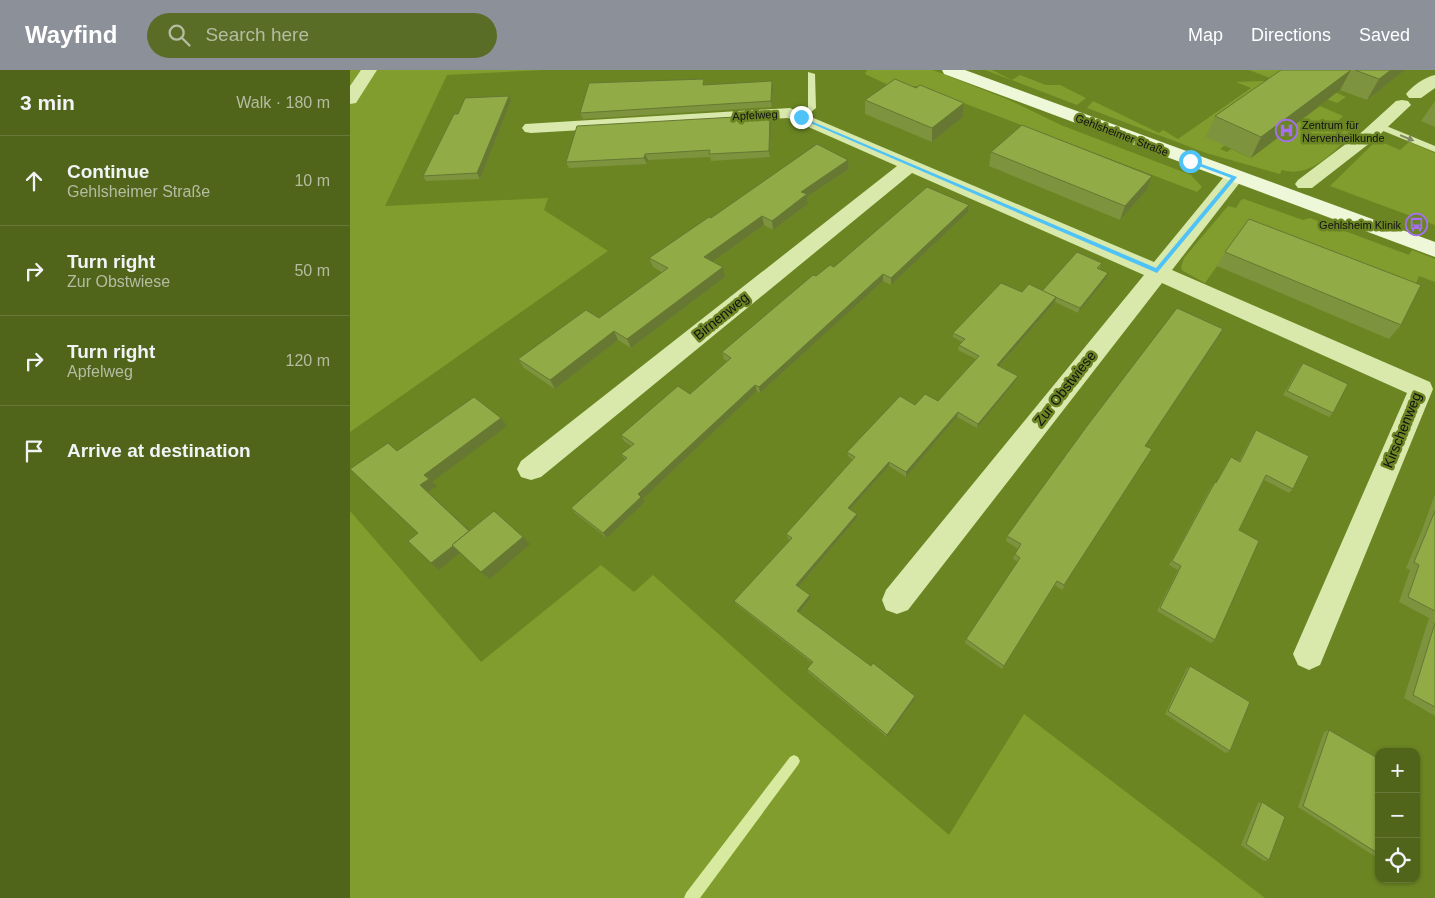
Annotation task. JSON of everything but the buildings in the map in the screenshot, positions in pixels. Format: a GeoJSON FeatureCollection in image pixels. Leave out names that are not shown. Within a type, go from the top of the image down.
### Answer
{"type":"FeatureCollection","features":[{"type":"Feature","properties":{"kind":"street"},"geometry":{"type":"LineString","coordinates":[[350,100],[369,70]]}},
{"type":"Feature","properties":{"kind":"street","name":"Gehlsheimer Straße"},"geometry":{"type":"LineString","coordinates":[[950,70],[1435,250]]}},
{"type":"Feature","properties":{"kind":"street"},"geometry":{"type":"LineString","coordinates":[[1305,184],[1435,80]]}},
{"type":"Feature","properties":{"kind":"street","name":"Apfelweg"},"geometry":{"type":"LineString","coordinates":[[531,128],[790,113],[1157,271]]}},
{"type":"Feature","properties":{"kind":"street","name":"Birnenweg"},"geometry":{"type":"LineString","coordinates":[[531,469],[911,164]]}},
{"type":"Feature","properties":{"kind":"street","name":"Zur Obstwiese"},"geometry":{"type":"LineString","coordinates":[[897,600],[1157,271],[1234,177]]}},
{"type":"Feature","properties":{"kind":"street","name":"Kirschenweg"},"geometry":{"type":"LineString","coordinates":[[1157,271],[1421,389],[1309,654]]}},
{"type":"Feature","properties":{"kind":"lane"},"geometry":{"type":"LineString","coordinates":[[801,117],[812,108],[811,74]]}},
{"type":"Feature","properties":{"kind":"lane"},"geometry":{"type":"LineString","coordinates":[[1379,126],[1435,149]]}},
{"type":"Feature","properties":{"kind":"green space"},"geometry":{"type":"Polygon","coordinates":[[[350,70],[543,70],[447,75],[385,206],[548,198],[544,210],[608,251],[350,432],[350,70]]]}},
{"type":"Feature","properties":{"kind":"green space"},"geometry":{"type":"Polygon","coordinates":[[[867,70],[933,70],[1009,100],[1061,125],[1191,175],[1202,187],[1197,192],[919,86],[904,87],[899,90],[865,74],[867,70]]]}},
{"type":"Feature","properties":{"kind":"green space"},"geometry":{"type":"Polygon","coordinates":[[[985,70],[992,70],[1012,80],[1020,75],[1046,85],[1060,85],[1086,98],[1077,105],[985,70]]]}},
{"type":"Feature","properties":{"kind":"green space"},"geometry":{"type":"Polygon","coordinates":[[[1249,70],[1284,70],[1346,97],[1337,103],[1249,70]]]}},
{"type":"Feature","properties":{"kind":"green space"},"geometry":{"type":"Polygon","coordinates":[[[1263,81],[1295,94],[1220,149],[1227,152],[1231,149],[1251,158],[1320,106],[1343,116],[1337,122],[1356,130],[1332,153],[1314,166],[1293,172],[1282,170],[1280,174],[1206,153],[1087,108],[1093,101],[1159,133],[1163,130],[1178,139],[1251,88],[1236,82],[1263,81]]]}},
{"type":"Feature","properties":{"kind":"green space"},"geometry":{"type":"Polygon","coordinates":[[[1377,140],[1400,150],[1409,142],[1435,153],[1435,225],[1330,186],[1377,140]]]}},
{"type":"Feature","properties":{"kind":"green space"},"geometry":{"type":"Polygon","coordinates":[[[1244,199],[1303,220],[1310,218],[1409,255],[1412,250],[1435,259],[1435,282],[1419,276],[1409,299],[1217,266],[1205,283],[1183,271],[1181,268],[1184,258],[1228,206],[1236,208],[1241,200],[1244,199]]]}},
{"type":"Feature","properties":{"kind":"green space"},"geometry":{"type":"Polygon","coordinates":[[[350,511],[481,662],[601,565],[634,592],[653,575],[783,692],[949,835],[1024,714],[1265,898],[350,898],[350,511]]]}},
{"type":"Feature","properties":{"kind":"waterway"},"geometry":{"type":"LineString","coordinates":[[691,898],[794,761]]}},
{"type":"Feature","properties":{"kind":"place","name":"Zentrum für Nervenheilkunde"},"geometry":{"type":"Point","coordinates":[1286,131]}},
{"type":"Feature","properties":{"kind":"place","name":"Gehlsheim Klinik"},"geometry":{"type":"Point","coordinates":[1417,225]}},
{"type":"Feature","properties":{"kind":"route"},"geometry":{"type":"LineString","coordinates":[[801,117],[1157,271],[1234,177],[1190,161]]}}]}
